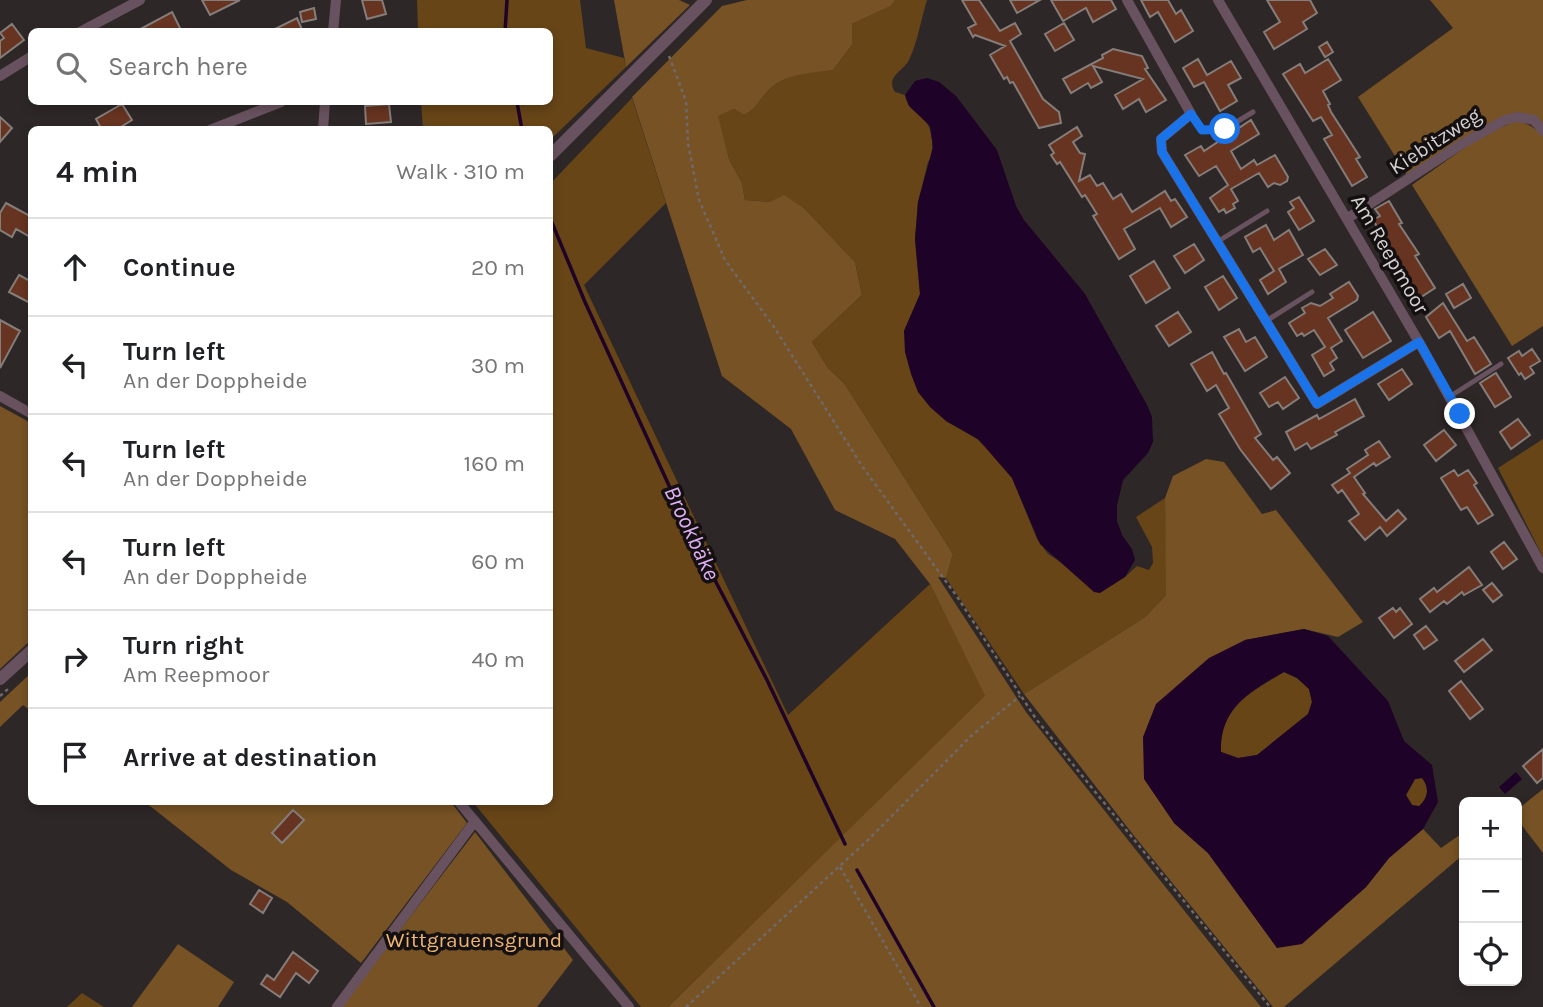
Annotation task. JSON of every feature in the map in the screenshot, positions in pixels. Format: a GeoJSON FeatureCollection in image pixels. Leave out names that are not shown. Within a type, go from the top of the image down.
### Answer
{"type":"FeatureCollection","features":[{"type":"Feature","properties":{"kind":"street"},"geometry":{"type":"LineString","coordinates":[[88,28],[140,0]]}},
{"type":"Feature","properties":{"kind":"street"},"geometry":{"type":"LineString","coordinates":[[332,28],[336,0]]}},
{"type":"Feature","properties":{"kind":"street"},"geometry":{"type":"LineString","coordinates":[[553,153],[706,0]]}},
{"type":"Feature","properties":{"kind":"street"},"geometry":{"type":"LineString","coordinates":[[1127,0],[1143,24],[1191,114],[1161,139],[1162,152],[1317,404],[1419,342]]}},
{"type":"Feature","properties":{"kind":"street","name":"Am Reepmoor"},"geometry":{"type":"LineString","coordinates":[[1218,0],[1419,342],[1543,568]]}},
{"type":"Feature","properties":{"kind":"street"},"geometry":{"type":"LineString","coordinates":[[0,76],[28,58]]}},
{"type":"Feature","properties":{"kind":"street"},"geometry":{"type":"LineString","coordinates":[[220,126],[273,105]]}},
{"type":"Feature","properties":{"kind":"street"},"geometry":{"type":"LineString","coordinates":[[323,126],[325,105]]}},
{"type":"Feature","properties":{"kind":"street","name":"Kiebitzweg"},"geometry":{"type":"LineString","coordinates":[[1348,219],[1460,145],[1505,120],[1517,117],[1534,120],[1543,131]]}},
{"type":"Feature","properties":{"kind":"street"},"geometry":{"type":"LineString","coordinates":[[0,396],[28,412]]}},
{"type":"Feature","properties":{"kind":"street"},"geometry":{"type":"LineString","coordinates":[[0,679],[28,654]]}},
{"type":"Feature","properties":{"kind":"street"},"geometry":{"type":"LineString","coordinates":[[462,805],[629,1007]]}},
{"type":"Feature","properties":{"kind":"street"},"geometry":{"type":"LineString","coordinates":[[337,1007],[475,821]]}},
{"type":"Feature","properties":{"kind":"lane"},"geometry":{"type":"LineString","coordinates":[[1191,114],[1202,130],[1225,129],[1253,112]]}},
{"type":"Feature","properties":{"kind":"lane"},"geometry":{"type":"LineString","coordinates":[[1217,242],[1267,211]]}},
{"type":"Feature","properties":{"kind":"lane"},"geometry":{"type":"LineString","coordinates":[[1266,321],[1312,292]]}},
{"type":"Feature","properties":{"kind":"lane"},"geometry":{"type":"LineString","coordinates":[[1449,397],[1501,364]]}},
{"type":"Feature","properties":{"kind":"path"},"geometry":{"type":"LineString","coordinates":[[664,43],[686,101],[688,143],[699,200],[724,260],[774,327],[862,466],[958,598],[1035,719],[1270,1007]]}},
{"type":"Feature","properties":{"kind":"path"},"geometry":{"type":"LineString","coordinates":[[686,1007],[840,867],[971,736],[1020,696]]}},
{"type":"Feature","properties":{"kind":"path"},"geometry":{"type":"LineString","coordinates":[[840,867],[920,1007]]}},
{"type":"Feature","properties":{"kind":"shaded area"},"geometry":{"type":"Polygon","coordinates":[[[417,0],[580,0],[586,48],[624,58],[626,67],[553,137],[553,126],[423,126],[421,105],[553,105],[553,28],[418,28],[417,0]]]}},
{"type":"Feature","properties":{"kind":"shaded area"},"geometry":{"type":"Polygon","coordinates":[[[895,0],[927,0],[912,53],[907,64],[892,82],[895,92],[905,95],[911,108],[928,124],[932,141],[931,157],[918,202],[915,239],[920,294],[904,331],[946,421],[977,439],[989,450],[1012,478],[1037,539],[1048,554],[1070,568],[1088,586],[1125,577],[1137,566],[1149,570],[1153,563],[1152,547],[1136,517],[1165,498],[1167,594],[1145,617],[1024,694],[946,578],[953,554],[844,383],[828,368],[812,342],[862,295],[855,262],[804,208],[784,196],[769,202],[745,200],[742,183],[729,159],[717,116],[734,109],[744,115],[779,82],[801,74],[833,70],[852,45],[852,24],[891,6],[895,0]]]}},
{"type":"Feature","properties":{"kind":"shaded area"},"geometry":{"type":"Polygon","coordinates":[[[927,78],[939,82],[956,96],[997,150],[1016,206],[1024,220],[1085,294],[1152,417],[1153,442],[1148,453],[1123,480],[1117,505],[1117,521],[1135,560],[1125,577],[1100,593],[1094,592],[1040,544],[1012,478],[978,439],[946,421],[930,407],[918,392],[911,374],[905,352],[904,331],[920,294],[915,239],[918,202],[933,147],[930,126],[909,106],[905,95],[915,81],[927,78]]]}},
{"type":"Feature","properties":{"kind":"shaded area"},"geometry":{"type":"Polygon","coordinates":[[[632,98],[666,203],[584,285],[788,715],[930,584],[986,697],[668,1007],[641,1007],[475,805],[553,805],[553,181],[632,98]]]}},
{"type":"Feature","properties":{"kind":"shaded area"},"geometry":{"type":"Polygon","coordinates":[[[1543,439],[1543,557],[1498,468],[1543,439]]]}},
{"type":"Feature","properties":{"kind":"shaded area"},"geometry":{"type":"Polygon","coordinates":[[[1304,629],[1328,636],[1388,701],[1404,741],[1432,765],[1438,802],[1423,829],[1389,858],[1366,887],[1302,944],[1277,948],[1208,853],[1174,823],[1144,779],[1143,737],[1156,704],[1209,658],[1245,640],[1304,629]],[[1284,672],[1249,694],[1231,713],[1225,724],[1221,752],[1238,758],[1257,755],[1308,714],[1312,702],[1309,689],[1297,678],[1284,672]],[[1422,778],[1415,779],[1406,795],[1412,805],[1419,806],[1426,796],[1427,789],[1422,778]]]}},
{"type":"Feature","properties":{"kind":"shaded area"},"geometry":{"type":"Polygon","coordinates":[[[1284,672],[1297,678],[1309,689],[1312,702],[1308,714],[1257,755],[1238,758],[1221,752],[1222,737],[1231,712],[1248,695],[1284,672]]]}},
{"type":"Feature","properties":{"kind":"shaded area"},"geometry":{"type":"Polygon","coordinates":[[[1516,772],[1522,779],[1505,794],[1499,787],[1516,772]]]}},
{"type":"Feature","properties":{"kind":"shaded area"},"geometry":{"type":"Polygon","coordinates":[[[1422,778],[1427,793],[1419,807],[1412,805],[1406,795],[1415,779],[1422,778]]]}},
{"type":"Feature","properties":{"kind":"shaded area"},"geometry":{"type":"Polygon","coordinates":[[[82,993],[104,1007],[67,1007],[82,993]]]}},
{"type":"Feature","properties":{"kind":"green space"},"geometry":{"type":"Polygon","coordinates":[[[614,0],[679,0],[690,5],[626,67],[614,0]]]}},
{"type":"Feature","properties":{"kind":"green space"},"geometry":{"type":"Polygon","coordinates":[[[747,0],[895,0],[891,6],[852,24],[852,45],[833,70],[786,79],[772,87],[744,115],[734,109],[718,116],[729,159],[742,183],[745,200],[769,202],[784,195],[804,208],[855,262],[862,295],[812,342],[828,368],[844,383],[953,554],[946,578],[938,577],[1026,712],[1261,1007],[668,1007],[985,696],[930,584],[895,539],[835,510],[791,429],[722,376],[632,97],[722,6],[747,0]]]}},
{"type":"Feature","properties":{"kind":"green space"},"geometry":{"type":"Polygon","coordinates":[[[1430,0],[1543,0],[1543,124],[1518,112],[1408,177],[1358,97],[1453,28],[1430,0]]]}},
{"type":"Feature","properties":{"kind":"green space"},"geometry":{"type":"Polygon","coordinates":[[[1517,120],[1531,126],[1543,136],[1543,326],[1512,346],[1412,185],[1477,139],[1517,120]]]}},
{"type":"Feature","properties":{"kind":"green space"},"geometry":{"type":"Polygon","coordinates":[[[0,406],[28,421],[28,643],[0,669],[0,406]]]}},
{"type":"Feature","properties":{"kind":"green space"},"geometry":{"type":"Polygon","coordinates":[[[1206,459],[1224,462],[1262,514],[1276,510],[1363,622],[1338,637],[1304,629],[1245,640],[1174,823],[1208,853],[1277,948],[1337,912],[1366,887],[1389,858],[1423,829],[1441,848],[1459,835],[1459,858],[1284,1007],[1273,1007],[1135,837],[1024,694],[1145,617],[1166,595],[1165,498],[1173,476],[1206,459]]]}},
{"type":"Feature","properties":{"kind":"green space"},"geometry":{"type":"Polygon","coordinates":[[[28,676],[28,709],[23,705],[0,727],[0,702],[28,676]]]}},
{"type":"Feature","properties":{"kind":"green space"},"geometry":{"type":"Polygon","coordinates":[[[1543,789],[1543,853],[1522,826],[1522,806],[1543,789]]]}},
{"type":"Feature","properties":{"kind":"green space"},"geometry":{"type":"Polygon","coordinates":[[[149,805],[453,805],[467,823],[361,963],[287,902],[231,870],[149,805]]]}},
{"type":"Feature","properties":{"kind":"green space","name":"Wittgrauensgrund"},"geometry":{"type":"Polygon","coordinates":[[[475,832],[573,960],[537,1007],[341,1007],[475,832]]]}},
{"type":"Feature","properties":{"kind":"green space"},"geometry":{"type":"Polygon","coordinates":[[[178,944],[234,982],[218,1007],[132,1007],[178,944]]]}},
{"type":"Feature","properties":{"kind":"building"},"geometry":{"type":"Polygon","coordinates":[[[202,0],[240,0],[210,15],[202,0]]]}},
{"type":"Feature","properties":{"kind":"building"},"geometry":{"type":"Polygon","coordinates":[[[362,0],[382,0],[386,14],[367,19],[362,0]]]}},
{"type":"Feature","properties":{"kind":"building"},"geometry":{"type":"Polygon","coordinates":[[[962,0],[979,0],[1000,31],[1015,23],[1021,34],[1010,41],[1043,99],[1059,112],[1061,123],[1039,128],[1013,82],[1010,83],[1007,77],[1004,79],[990,55],[1005,46],[975,35],[973,37],[968,28],[976,24],[962,0]]]}},
{"type":"Feature","properties":{"kind":"building"},"geometry":{"type":"Polygon","coordinates":[[[1010,0],[1040,0],[1017,13],[1010,0]]]}},
{"type":"Feature","properties":{"kind":"building"},"geometry":{"type":"Polygon","coordinates":[[[1051,0],[1111,0],[1116,9],[1093,22],[1086,8],[1063,21],[1051,0]]]}},
{"type":"Feature","properties":{"kind":"building"},"geometry":{"type":"Polygon","coordinates":[[[1141,0],[1168,0],[1176,14],[1181,10],[1193,31],[1175,42],[1158,12],[1150,17],[1141,0]]]}},
{"type":"Feature","properties":{"kind":"building"},"geometry":{"type":"Polygon","coordinates":[[[1267,0],[1310,0],[1317,13],[1303,22],[1307,29],[1274,49],[1264,32],[1280,22],[1267,0]]]}},
{"type":"Feature","properties":{"kind":"building"},"geometry":{"type":"Polygon","coordinates":[[[314,8],[316,19],[302,22],[300,12],[314,8]]]}},
{"type":"Feature","properties":{"kind":"building"},"geometry":{"type":"Polygon","coordinates":[[[172,12],[180,28],[142,28],[172,12]]]}},
{"type":"Feature","properties":{"kind":"building"},"geometry":{"type":"Polygon","coordinates":[[[297,18],[301,28],[277,28],[297,18]]]}},
{"type":"Feature","properties":{"kind":"building"},"geometry":{"type":"Polygon","coordinates":[[[1064,23],[1074,40],[1055,51],[1045,34],[1064,23]]]}},
{"type":"Feature","properties":{"kind":"building"},"geometry":{"type":"Polygon","coordinates":[[[12,24],[24,40],[0,58],[0,41],[4,38],[0,33],[12,24]]]}},
{"type":"Feature","properties":{"kind":"building"},"geometry":{"type":"Polygon","coordinates":[[[1327,42],[1333,52],[1325,57],[1319,47],[1327,42]]]}},
{"type":"Feature","properties":{"kind":"building"},"geometry":{"type":"Polygon","coordinates":[[[1113,49],[1142,56],[1148,68],[1145,69],[1166,100],[1146,112],[1139,99],[1123,109],[1115,95],[1143,79],[1093,66],[1102,82],[1091,88],[1088,83],[1071,93],[1063,79],[1103,58],[1102,55],[1113,49]]]}},
{"type":"Feature","properties":{"kind":"building"},"geometry":{"type":"Polygon","coordinates":[[[1198,59],[1207,75],[1231,61],[1241,78],[1228,85],[1237,101],[1220,111],[1204,82],[1194,87],[1183,68],[1198,59]]]}},
{"type":"Feature","properties":{"kind":"building"},"geometry":{"type":"Polygon","coordinates":[[[1328,59],[1341,80],[1323,91],[1331,112],[1360,157],[1356,159],[1367,177],[1352,186],[1324,139],[1332,135],[1321,117],[1313,121],[1283,74],[1300,64],[1305,73],[1328,59]]]}},
{"type":"Feature","properties":{"kind":"building"},"geometry":{"type":"Polygon","coordinates":[[[123,105],[132,120],[122,126],[100,126],[96,119],[123,105]]]}},
{"type":"Feature","properties":{"kind":"building"},"geometry":{"type":"Polygon","coordinates":[[[389,105],[391,122],[366,124],[365,106],[389,105]]]}},
{"type":"Feature","properties":{"kind":"building"},"geometry":{"type":"Polygon","coordinates":[[[0,117],[12,128],[0,142],[0,117]]]}},
{"type":"Feature","properties":{"kind":"building"},"geometry":{"type":"Polygon","coordinates":[[[1251,120],[1259,134],[1231,151],[1241,169],[1254,160],[1257,165],[1275,155],[1288,177],[1287,181],[1268,187],[1259,173],[1231,189],[1238,201],[1233,204],[1235,208],[1226,213],[1224,209],[1219,212],[1210,198],[1228,185],[1216,166],[1199,176],[1185,155],[1201,146],[1204,151],[1251,120]]]}},
{"type":"Feature","properties":{"kind":"building"},"geometry":{"type":"Polygon","coordinates":[[[1077,127],[1082,136],[1073,142],[1080,153],[1085,154],[1079,181],[1090,175],[1097,186],[1103,183],[1113,199],[1121,194],[1132,212],[1165,191],[1171,201],[1175,199],[1187,217],[1171,227],[1160,208],[1124,229],[1135,249],[1119,259],[1093,216],[1097,214],[1085,195],[1082,197],[1060,162],[1057,164],[1051,155],[1054,153],[1049,145],[1077,127]]]}},
{"type":"Feature","properties":{"kind":"building"},"geometry":{"type":"Polygon","coordinates":[[[1299,197],[1314,221],[1299,230],[1288,212],[1294,208],[1290,202],[1299,197]]]}},
{"type":"Feature","properties":{"kind":"building"},"geometry":{"type":"Polygon","coordinates":[[[1389,201],[1402,223],[1399,224],[1419,254],[1415,256],[1435,288],[1415,301],[1407,283],[1410,281],[1373,220],[1380,216],[1375,209],[1389,201]]]}},
{"type":"Feature","properties":{"kind":"building"},"geometry":{"type":"Polygon","coordinates":[[[6,203],[28,215],[28,236],[16,229],[12,237],[0,230],[0,213],[6,203]]]}},
{"type":"Feature","properties":{"kind":"building"},"geometry":{"type":"Polygon","coordinates":[[[1266,225],[1274,240],[1289,230],[1303,255],[1279,269],[1286,282],[1268,294],[1260,280],[1274,271],[1260,248],[1253,252],[1245,237],[1266,225]]]}},
{"type":"Feature","properties":{"kind":"building"},"geometry":{"type":"Polygon","coordinates":[[[1194,244],[1204,260],[1185,273],[1174,256],[1194,244]]]}},
{"type":"Feature","properties":{"kind":"building"},"geometry":{"type":"Polygon","coordinates":[[[1325,249],[1337,265],[1320,275],[1308,259],[1325,249]]]}},
{"type":"Feature","properties":{"kind":"building"},"geometry":{"type":"Polygon","coordinates":[[[1154,261],[1170,288],[1146,303],[1130,276],[1154,261]]]}},
{"type":"Feature","properties":{"kind":"building"},"geometry":{"type":"Polygon","coordinates":[[[19,275],[28,280],[28,302],[9,292],[19,275]]]}},
{"type":"Feature","properties":{"kind":"building"},"geometry":{"type":"Polygon","coordinates":[[[1223,276],[1237,298],[1219,310],[1205,287],[1223,276]]]}},
{"type":"Feature","properties":{"kind":"building"},"geometry":{"type":"Polygon","coordinates":[[[1349,282],[1358,296],[1357,300],[1328,318],[1342,341],[1331,348],[1337,358],[1330,363],[1334,370],[1324,376],[1312,355],[1325,347],[1314,330],[1304,336],[1302,333],[1297,336],[1289,323],[1305,313],[1302,308],[1311,303],[1320,306],[1333,298],[1330,294],[1349,282]]]}},
{"type":"Feature","properties":{"kind":"building"},"geometry":{"type":"Polygon","coordinates":[[[1463,284],[1471,298],[1454,308],[1446,294],[1463,284]]]}},
{"type":"Feature","properties":{"kind":"building"},"geometry":{"type":"Polygon","coordinates":[[[1443,303],[1467,341],[1474,337],[1491,364],[1475,374],[1450,331],[1439,338],[1426,317],[1443,303]]]}},
{"type":"Feature","properties":{"kind":"building"},"geometry":{"type":"Polygon","coordinates":[[[1178,312],[1191,332],[1169,346],[1156,326],[1178,312]]]}},
{"type":"Feature","properties":{"kind":"building"},"geometry":{"type":"Polygon","coordinates":[[[1373,312],[1391,341],[1363,358],[1345,330],[1373,312]]]}},
{"type":"Feature","properties":{"kind":"building"},"geometry":{"type":"Polygon","coordinates":[[[0,320],[20,331],[0,368],[0,320]]]}},
{"type":"Feature","properties":{"kind":"building"},"geometry":{"type":"Polygon","coordinates":[[[1239,329],[1246,342],[1255,337],[1267,357],[1245,371],[1224,337],[1239,329]]]}},
{"type":"Feature","properties":{"kind":"building"},"geometry":{"type":"Polygon","coordinates":[[[1532,349],[1540,361],[1530,367],[1534,373],[1525,379],[1521,373],[1519,375],[1508,358],[1519,351],[1522,356],[1532,349]]]}},
{"type":"Feature","properties":{"kind":"building"},"geometry":{"type":"Polygon","coordinates":[[[1212,352],[1261,434],[1255,438],[1273,460],[1277,457],[1290,473],[1271,489],[1240,449],[1219,414],[1229,408],[1216,385],[1207,391],[1191,364],[1212,352]]]}},
{"type":"Feature","properties":{"kind":"building"},"geometry":{"type":"Polygon","coordinates":[[[1402,369],[1412,384],[1389,400],[1378,384],[1402,369]]]}},
{"type":"Feature","properties":{"kind":"building"},"geometry":{"type":"Polygon","coordinates":[[[1496,373],[1511,397],[1495,407],[1480,383],[1496,373]]]}},
{"type":"Feature","properties":{"kind":"building"},"geometry":{"type":"Polygon","coordinates":[[[1285,377],[1299,398],[1283,409],[1278,402],[1269,407],[1260,393],[1285,377]]]}},
{"type":"Feature","properties":{"kind":"building"},"geometry":{"type":"Polygon","coordinates":[[[1355,399],[1364,416],[1311,449],[1307,443],[1295,450],[1286,432],[1317,415],[1319,419],[1355,399]]]}},
{"type":"Feature","properties":{"kind":"building"},"geometry":{"type":"Polygon","coordinates":[[[1518,419],[1530,435],[1511,449],[1500,432],[1518,419]]]}},
{"type":"Feature","properties":{"kind":"building"},"geometry":{"type":"Polygon","coordinates":[[[1444,430],[1456,445],[1436,461],[1424,445],[1444,430]]]}},
{"type":"Feature","properties":{"kind":"building"},"geometry":{"type":"Polygon","coordinates":[[[1379,441],[1390,457],[1376,466],[1374,463],[1354,477],[1365,493],[1363,494],[1386,521],[1398,510],[1406,519],[1387,536],[1380,527],[1365,540],[1349,521],[1359,514],[1342,490],[1338,493],[1332,485],[1350,473],[1347,469],[1368,455],[1365,450],[1379,441]]]}},
{"type":"Feature","properties":{"kind":"building"},"geometry":{"type":"Polygon","coordinates":[[[1454,470],[1458,476],[1468,470],[1493,515],[1478,524],[1467,507],[1461,510],[1441,478],[1454,470]]]}},
{"type":"Feature","properties":{"kind":"building"},"geometry":{"type":"Polygon","coordinates":[[[1504,542],[1517,559],[1503,569],[1491,552],[1504,542]]]}},
{"type":"Feature","properties":{"kind":"building"},"geometry":{"type":"Polygon","coordinates":[[[1469,567],[1482,585],[1464,595],[1462,592],[1447,604],[1444,601],[1430,612],[1420,599],[1434,588],[1437,592],[1469,567]]]}},
{"type":"Feature","properties":{"kind":"building"},"geometry":{"type":"Polygon","coordinates":[[[1492,583],[1502,595],[1493,602],[1483,590],[1492,583]]]}},
{"type":"Feature","properties":{"kind":"building"},"geometry":{"type":"Polygon","coordinates":[[[1393,608],[1396,612],[1400,608],[1412,624],[1394,638],[1379,618],[1393,608]]]}},
{"type":"Feature","properties":{"kind":"building"},"geometry":{"type":"Polygon","coordinates":[[[1426,626],[1437,640],[1424,649],[1414,635],[1426,626]]]}},
{"type":"Feature","properties":{"kind":"building"},"geometry":{"type":"Polygon","coordinates":[[[1483,639],[1492,650],[1464,672],[1455,661],[1483,639]]]}},
{"type":"Feature","properties":{"kind":"building"},"geometry":{"type":"Polygon","coordinates":[[[1461,681],[1483,709],[1470,719],[1449,691],[1461,681]]]}},
{"type":"Feature","properties":{"kind":"building"},"geometry":{"type":"Polygon","coordinates":[[[1543,749],[1543,778],[1537,783],[1523,766],[1543,749]]]}},
{"type":"Feature","properties":{"kind":"building"},"geometry":{"type":"Polygon","coordinates":[[[293,810],[304,820],[282,843],[272,833],[293,810]]]}},
{"type":"Feature","properties":{"kind":"building"},"geometry":{"type":"Polygon","coordinates":[[[259,890],[272,898],[263,913],[250,904],[259,890]]]}},
{"type":"Feature","properties":{"kind":"building"},"geometry":{"type":"Polygon","coordinates":[[[293,952],[318,971],[309,983],[296,973],[280,997],[261,984],[267,975],[274,980],[293,952]]]}},
{"type":"Feature","properties":{"kind":"waterway","name":"Brookbäke"},"geometry":{"type":"LineString","coordinates":[[505,28],[507,0]]}},
{"type":"Feature","properties":{"kind":"waterway","name":"Brookbäke"},"geometry":{"type":"LineString","coordinates":[[518,105],[521,126]]}},
{"type":"Feature","properties":{"kind":"waterway","name":"Brookbäke"},"geometry":{"type":"LineString","coordinates":[[553,225],[585,302],[693,538],[767,680],[845,844]]}},
{"type":"Feature","properties":{"kind":"waterway","name":"Brookbäke"},"geometry":{"type":"LineString","coordinates":[[857,870],[934,1007]]}},
{"type":"Feature","properties":{"kind":"route"},"geometry":{"type":"LineString","coordinates":[[1225,129],[1202,130],[1191,114],[1161,139],[1162,152],[1317,404],[1419,342],[1460,414]]}}]}
